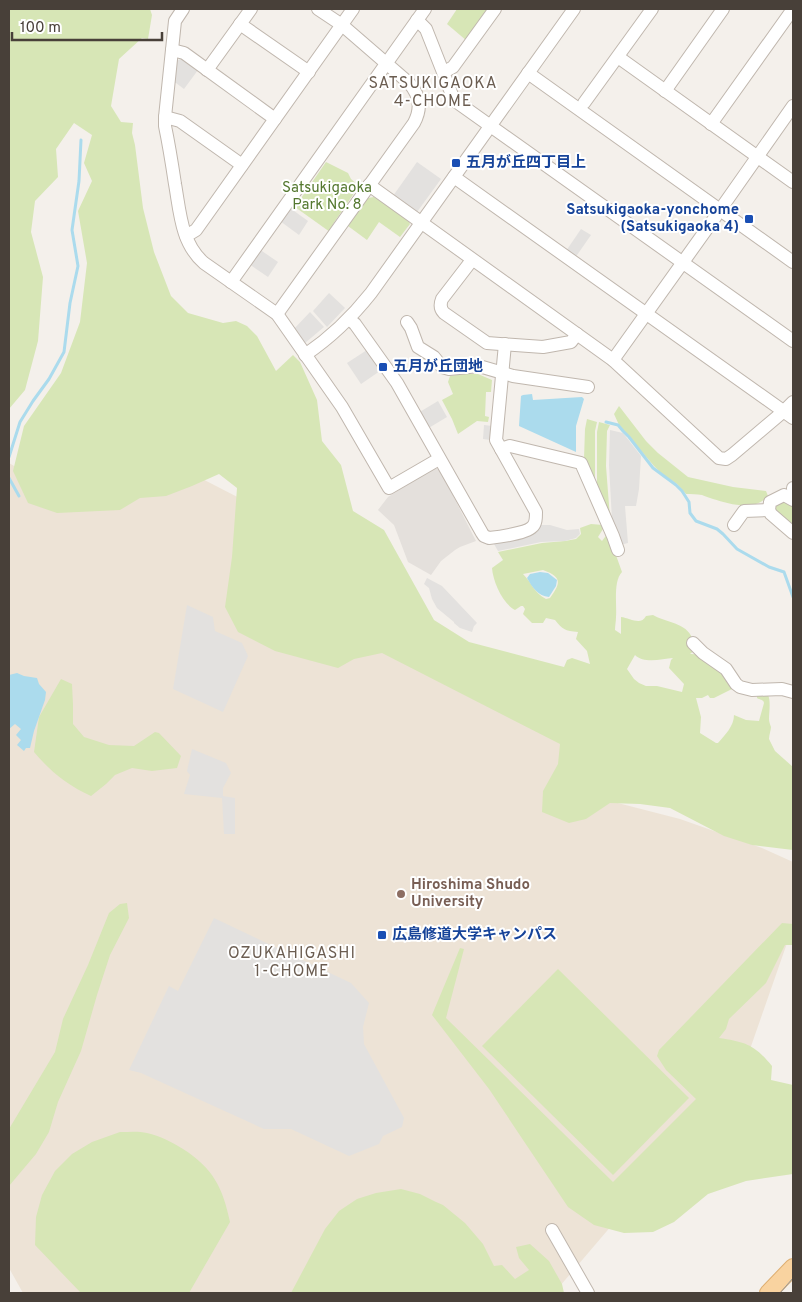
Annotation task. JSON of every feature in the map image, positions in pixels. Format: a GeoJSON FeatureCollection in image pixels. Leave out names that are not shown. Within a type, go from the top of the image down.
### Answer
{"type":"FeatureCollection","features":[{"type":"Feature","properties":{"kind":"main road"},"geometry":{"type":"LineString","coordinates":[[768,1293],[793,1267]]}},
{"type":"Feature","properties":{"kind":"street"},"geometry":{"type":"LineString","coordinates":[[183,9],[175,21],[165,126],[182,227],[189,243],[199,259],[277,314],[342,407],[388,488],[440,460]]}},
{"type":"Feature","properties":{"kind":"street"},"geometry":{"type":"LineString","coordinates":[[207,70],[251,9]]}},
{"type":"Feature","properties":{"kind":"street"},"geometry":{"type":"LineString","coordinates":[[277,314],[414,123],[419,111],[419,101],[416,92],[409,83],[342,25],[318,9]]}},
{"type":"Feature","properties":{"kind":"street"},"geometry":{"type":"LineString","coordinates":[[186,236],[196,230],[354,9]]}},
{"type":"Feature","properties":{"kind":"street"},"geometry":{"type":"LineString","coordinates":[[231,282],[426,9]]}},
{"type":"Feature","properties":{"kind":"street"},"geometry":{"type":"LineString","coordinates":[[444,72],[454,66],[495,9]]}},
{"type":"Feature","properties":{"kind":"street"},"geometry":{"type":"LineString","coordinates":[[306,356],[332,336],[371,293],[574,9]]}},
{"type":"Feature","properties":{"kind":"street"},"geometry":{"type":"LineString","coordinates":[[584,103],[652,9]]}},
{"type":"Feature","properties":{"kind":"street"},"geometry":{"type":"LineString","coordinates":[[665,91],[723,9]]}},
{"type":"Feature","properties":{"kind":"street"},"geometry":{"type":"LineString","coordinates":[[711,124],[793,9]]}},
{"type":"Feature","properties":{"kind":"street"},"geometry":{"type":"LineString","coordinates":[[417,20],[426,29],[454,100],[793,341]]}},
{"type":"Feature","properties":{"kind":"street"},"geometry":{"type":"LineString","coordinates":[[240,24],[308,72]]}},
{"type":"Feature","properties":{"kind":"street"},"geometry":{"type":"LineString","coordinates":[[172,50],[184,53],[275,119]]}},
{"type":"Feature","properties":{"kind":"street"},"geometry":{"type":"LineString","coordinates":[[618,57],[793,182]]}},
{"type":"Feature","properties":{"kind":"street"},"geometry":{"type":"LineString","coordinates":[[528,73],[718,213],[793,262]]}},
{"type":"Feature","properties":{"kind":"street"},"geometry":{"type":"LineString","coordinates":[[613,360],[793,106]]}},
{"type":"Feature","properties":{"kind":"street"},"geometry":{"type":"LineString","coordinates":[[165,117],[180,120],[242,165]]}},
{"type":"Feature","properties":{"kind":"street"},"geometry":{"type":"LineString","coordinates":[[369,185],[613,360],[714,454],[722,459],[732,455],[790,410],[646,314],[454,177]]}},
{"type":"Feature","properties":{"kind":"street"},"geometry":{"type":"LineString","coordinates":[[472,260],[442,299],[441,310],[485,342],[546,347],[571,342],[577,334]]}},
{"type":"Feature","properties":{"kind":"street"},"geometry":{"type":"LineString","coordinates":[[349,319],[355,324],[397,383],[482,533],[489,538],[528,530],[534,526],[536,519],[536,512],[496,440],[505,344]]}},
{"type":"Feature","properties":{"kind":"street"},"geometry":{"type":"LineString","coordinates":[[407,322],[418,347],[434,357],[442,367],[449,369],[479,366],[523,378],[588,388]]}},
{"type":"Feature","properties":{"kind":"street"},"geometry":{"type":"LineString","coordinates":[[500,449],[510,446],[581,463],[614,536],[618,550]]}},
{"type":"Feature","properties":{"kind":"street"},"geometry":{"type":"LineString","coordinates":[[793,500],[784,494],[770,502],[769,510],[771,514],[793,533]]}},
{"type":"Feature","properties":{"kind":"street"},"geometry":{"type":"LineString","coordinates":[[734,525],[744,512],[769,510]]}},
{"type":"Feature","properties":{"kind":"street"},"geometry":{"type":"LineString","coordinates":[[693,643],[703,653],[726,669],[740,687],[748,690],[782,689],[793,692]]}},
{"type":"Feature","properties":{"kind":"street"},"geometry":{"type":"LineString","coordinates":[[552,1230],[588,1293]]}},
{"type":"Feature","properties":{"kind":"shaded area"},"geometry":{"type":"Polygon","coordinates":[[[182,58],[198,70],[184,89],[173,83],[175,62],[182,58]]]}},
{"type":"Feature","properties":{"kind":"shaded area"},"geometry":{"type":"Polygon","coordinates":[[[417,162],[441,179],[417,212],[393,196],[417,162]]]}},
{"type":"Feature","properties":{"kind":"shaded area"},"geometry":{"type":"Polygon","coordinates":[[[290,208],[308,221],[299,235],[280,221],[290,208]]]}},
{"type":"Feature","properties":{"kind":"shaded area"},"geometry":{"type":"Polygon","coordinates":[[[581,229],[591,235],[575,258],[566,251],[581,229]]]}},
{"type":"Feature","properties":{"kind":"shaded area"},"geometry":{"type":"Polygon","coordinates":[[[259,249],[278,262],[268,277],[249,264],[259,249]]]}},
{"type":"Feature","properties":{"kind":"shaded area"},"geometry":{"type":"Polygon","coordinates":[[[329,293],[345,308],[327,327],[313,311],[329,293]]]}},
{"type":"Feature","properties":{"kind":"shaded area"},"geometry":{"type":"Polygon","coordinates":[[[310,312],[324,327],[305,343],[298,333],[295,334],[293,330],[310,312]]]}},
{"type":"Feature","properties":{"kind":"shaded area"},"geometry":{"type":"Polygon","coordinates":[[[367,350],[380,371],[361,384],[347,363],[367,350]]]}},
{"type":"Feature","properties":{"kind":"shaded area"},"geometry":{"type":"Polygon","coordinates":[[[438,401],[447,417],[427,429],[418,413],[438,401]]]}},
{"type":"Feature","properties":{"kind":"shaded area"},"geometry":{"type":"Polygon","coordinates":[[[484,425],[492,426],[490,440],[483,439],[484,425]]]}},
{"type":"Feature","properties":{"kind":"shaded area"},"geometry":{"type":"Polygon","coordinates":[[[610,430],[623,433],[641,456],[636,506],[625,506],[628,543],[620,545],[612,520],[609,465],[610,430]]]}},
{"type":"Feature","properties":{"kind":"shaded area","name":"Hiroshima Shudo University"},"geometry":{"type":"Polygon","coordinates":[[[9,463],[69,498],[183,469],[251,504],[359,637],[567,737],[575,792],[680,819],[762,848],[793,862],[793,926],[734,1095],[624,1211],[554,1293],[23,1293],[9,1268],[9,463]]]}},
{"type":"Feature","properties":{"kind":"shaded area"},"geometry":{"type":"Polygon","coordinates":[[[434,468],[440,470],[476,541],[455,550],[441,561],[431,575],[408,562],[394,525],[378,510],[388,497],[434,468]]]}},
{"type":"Feature","properties":{"kind":"shaded area"},"geometry":{"type":"Polygon","coordinates":[[[539,525],[550,525],[567,530],[579,529],[580,534],[576,538],[565,541],[541,542],[498,551],[494,544],[539,525]]]}},
{"type":"Feature","properties":{"kind":"shaded area"},"geometry":{"type":"Polygon","coordinates":[[[427,578],[442,586],[477,623],[472,632],[460,628],[437,608],[429,588],[424,584],[427,578]]]}},
{"type":"Feature","properties":{"kind":"shaded area"},"geometry":{"type":"Polygon","coordinates":[[[187,605],[213,617],[215,631],[242,643],[248,656],[223,712],[173,689],[187,605]]]}},
{"type":"Feature","properties":{"kind":"shaded area"},"geometry":{"type":"Polygon","coordinates":[[[192,749],[226,763],[231,773],[223,788],[223,796],[235,798],[235,834],[224,834],[222,798],[184,794],[190,775],[187,771],[192,749]]]}},
{"type":"Feature","properties":{"kind":"shaded area"},"geometry":{"type":"Polygon","coordinates":[[[214,918],[351,983],[369,1003],[363,1027],[364,1044],[404,1118],[402,1127],[383,1136],[379,1144],[349,1156],[291,1129],[264,1129],[141,1073],[129,1070],[169,986],[178,991],[214,918]]]}},
{"type":"Feature","properties":{"kind":"green space"},"geometry":{"type":"Polygon","coordinates":[[[9,9],[150,9],[152,15],[148,39],[142,38],[119,59],[111,106],[121,122],[133,123],[132,133],[143,208],[154,252],[171,296],[188,313],[223,323],[236,321],[247,326],[257,336],[276,371],[293,355],[300,362],[317,400],[322,441],[341,465],[353,511],[384,530],[434,620],[469,642],[564,667],[567,660],[572,658],[590,664],[587,651],[576,639],[578,632],[564,629],[555,620],[546,618],[543,623],[532,623],[523,614],[525,609],[523,606],[515,610],[506,603],[494,580],[492,568],[503,560],[498,552],[542,543],[576,539],[581,534],[580,528],[591,524],[603,525],[603,529],[598,537],[602,541],[608,533],[622,572],[616,587],[615,630],[621,634],[621,617],[641,621],[646,616],[653,615],[681,626],[689,633],[693,641],[695,650],[690,654],[703,657],[709,661],[734,688],[714,698],[710,698],[708,695],[696,698],[701,717],[700,733],[718,743],[731,727],[734,715],[746,720],[759,721],[764,703],[757,696],[768,695],[771,727],[769,739],[775,751],[793,767],[793,850],[752,845],[724,836],[670,808],[640,804],[610,803],[586,819],[569,823],[542,812],[543,791],[558,764],[560,744],[382,653],[354,659],[338,668],[275,651],[238,632],[225,607],[232,557],[237,488],[219,474],[166,496],[140,498],[120,510],[57,513],[28,503],[13,471],[24,426],[61,373],[80,322],[87,263],[78,211],[92,181],[84,163],[92,135],[74,123],[56,149],[58,177],[35,201],[31,232],[43,277],[38,341],[25,390],[9,409],[9,9]],[[543,570],[523,574],[536,591],[546,599],[550,598],[554,593],[558,581],[554,575],[543,570]],[[635,655],[627,669],[639,683],[646,686],[657,686],[682,692],[684,684],[669,668],[673,658],[648,660],[635,655]]]}},
{"type":"Feature","properties":{"kind":"green space"},"geometry":{"type":"Polygon","coordinates":[[[457,9],[490,9],[467,41],[447,24],[457,9]]]}},
{"type":"Feature","properties":{"kind":"green space","name":"Satsukigaoka Park No. 8"},"geometry":{"type":"Polygon","coordinates":[[[326,162],[348,173],[351,179],[359,186],[333,224],[334,226],[330,232],[295,207],[326,162]]]}},
{"type":"Feature","properties":{"kind":"green space"},"geometry":{"type":"Polygon","coordinates":[[[374,197],[405,217],[409,222],[410,224],[400,237],[379,222],[367,240],[348,226],[368,198],[374,197]]]}},
{"type":"Feature","properties":{"kind":"green space"},"geometry":{"type":"Polygon","coordinates":[[[478,374],[492,380],[491,392],[486,392],[485,416],[489,417],[488,422],[477,421],[458,434],[442,400],[453,394],[448,382],[450,376],[478,374]]]}},
{"type":"Feature","properties":{"kind":"green space"},"geometry":{"type":"Polygon","coordinates":[[[619,406],[646,441],[688,477],[733,487],[766,491],[768,496],[756,504],[742,505],[727,503],[702,495],[686,494],[677,484],[654,466],[619,425],[614,414],[619,406]]]}},
{"type":"Feature","properties":{"kind":"green space"},"geometry":{"type":"Polygon","coordinates":[[[587,419],[597,422],[595,431],[595,487],[584,459],[587,419]]]}},
{"type":"Feature","properties":{"kind":"green space"},"geometry":{"type":"Polygon","coordinates":[[[599,422],[610,425],[607,431],[606,466],[610,518],[597,490],[597,432],[599,422]]]}},
{"type":"Feature","properties":{"kind":"green space"},"geometry":{"type":"Polygon","coordinates":[[[783,499],[793,504],[793,528],[774,509],[774,504],[783,499]]]}},
{"type":"Feature","properties":{"kind":"green space"},"geometry":{"type":"Polygon","coordinates":[[[61,679],[72,684],[73,724],[84,737],[109,745],[134,746],[155,732],[159,733],[181,756],[177,768],[152,771],[132,768],[115,775],[91,796],[60,777],[34,752],[39,717],[61,679]]]}},
{"type":"Feature","properties":{"kind":"green space"},"geometry":{"type":"Polygon","coordinates":[[[127,903],[129,918],[110,955],[81,1051],[58,1102],[49,1132],[36,1154],[9,1186],[9,1129],[55,1052],[63,1019],[109,913],[120,904],[127,903]]]}},
{"type":"Feature","properties":{"kind":"green space"},"geometry":{"type":"Polygon","coordinates":[[[782,923],[793,924],[793,945],[785,945],[766,983],[729,1019],[726,1029],[719,1038],[749,1045],[760,1053],[772,1066],[771,1080],[793,1085],[793,1174],[746,1181],[708,1194],[674,1222],[653,1232],[624,1233],[594,1225],[568,1207],[489,1089],[432,1015],[460,948],[464,949],[446,1018],[613,1182],[696,1099],[666,1070],[657,1056],[659,1050],[782,923]]]}},
{"type":"Feature","properties":{"kind":"green space"},"geometry":{"type":"Polygon","coordinates":[[[558,969],[689,1098],[613,1175],[482,1046],[558,969]]]}},
{"type":"Feature","properties":{"kind":"green space"},"geometry":{"type":"Polygon","coordinates":[[[120,1132],[147,1133],[175,1144],[193,1156],[209,1171],[220,1189],[230,1222],[189,1293],[81,1293],[35,1245],[36,1217],[42,1195],[55,1171],[72,1154],[92,1142],[120,1132]]]}},
{"type":"Feature","properties":{"kind":"green space"},"geometry":{"type":"Polygon","coordinates":[[[401,1189],[420,1194],[443,1205],[465,1223],[483,1244],[494,1266],[502,1265],[515,1279],[529,1270],[519,1258],[516,1247],[530,1244],[549,1261],[562,1284],[564,1293],[291,1293],[325,1229],[339,1211],[357,1199],[376,1193],[401,1189]]]}},
{"type":"Feature","properties":{"kind":"water"},"geometry":{"type":"Polygon","coordinates":[[[532,394],[533,400],[582,397],[584,399],[576,426],[576,452],[519,426],[521,396],[532,394]]]}},
{"type":"Feature","properties":{"kind":"water"},"geometry":{"type":"Polygon","coordinates":[[[548,573],[557,580],[556,586],[549,597],[533,588],[527,578],[530,574],[548,573]]]}},
{"type":"Feature","properties":{"kind":"water"},"geometry":{"type":"Polygon","coordinates":[[[17,673],[37,678],[39,684],[46,692],[30,748],[26,748],[24,751],[17,745],[21,740],[16,735],[21,729],[15,724],[9,729],[9,675],[17,673]]]}},
{"type":"Feature","properties":{"kind":"waterway"},"geometry":{"type":"LineString","coordinates":[[9,457],[20,422],[49,379],[64,352],[70,303],[78,266],[72,230],[79,181],[81,140]]}},
{"type":"Feature","properties":{"kind":"waterway"},"geometry":{"type":"LineString","coordinates":[[606,422],[618,425],[653,468],[682,491],[689,502],[690,513],[696,521],[717,529],[737,549],[769,567],[784,572],[793,597]]}},
{"type":"Feature","properties":{"kind":"waterway"},"geometry":{"type":"LineString","coordinates":[[9,478],[19,496]]}},
{"type":"Feature","properties":{"kind":"tram line"},"geometry":{"type":"LineString","coordinates":[[780,1293],[793,1278]]}},
{"type":"Feature","properties":{"kind":"place","name":"五月が丘四丁目上"},"geometry":{"type":"Point","coordinates":[456,163]}},
{"type":"Feature","properties":{"kind":"place","name":"Satsukigaoka-yonchome (Satsukigaoka 4)"},"geometry":{"type":"Point","coordinates":[749,219]}},
{"type":"Feature","properties":{"kind":"place","name":"五月が丘団地"},"geometry":{"type":"Point","coordinates":[383,367]}},
{"type":"Feature","properties":{"kind":"place","name":"Hiroshima Shudo University"},"geometry":{"type":"Point","coordinates":[401,894]}},
{"type":"Feature","properties":{"kind":"place","name":"広島修道大学キャンパス"},"geometry":{"type":"Point","coordinates":[382,935]}},
{"type":"Feature","properties":{"kind":"district","name":"SATSUKIGAOKA 4-CHOME"},"geometry":{"type":"Point","coordinates":[433,93]}},
{"type":"Feature","properties":{"kind":"district","name":"OZUKAHIGASHI 1-CHOME"},"geometry":{"type":"Point","coordinates":[292,963]}}]}
